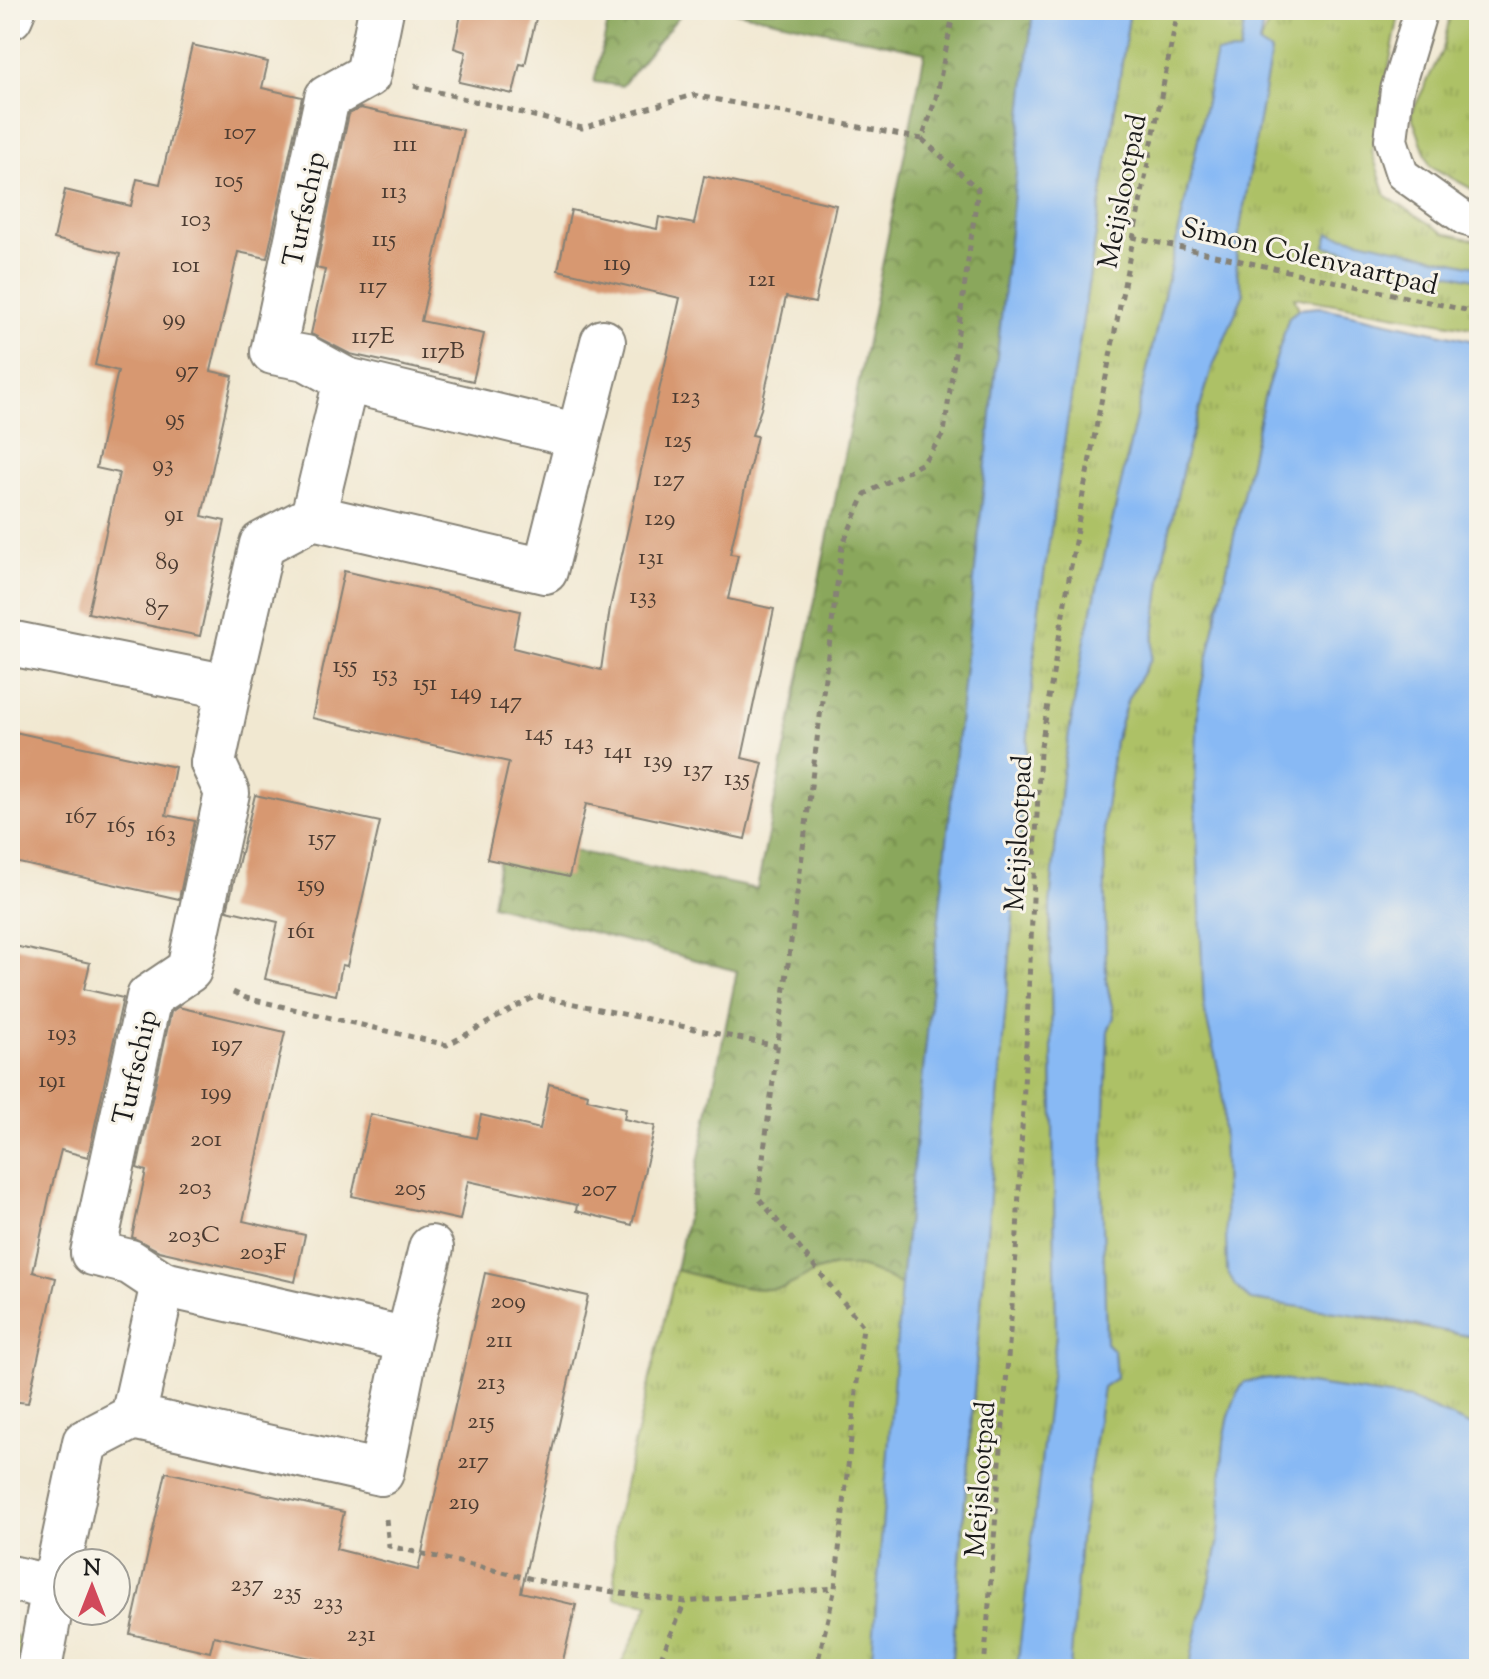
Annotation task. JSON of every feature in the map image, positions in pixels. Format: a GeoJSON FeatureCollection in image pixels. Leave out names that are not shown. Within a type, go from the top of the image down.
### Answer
{"type":"FeatureCollection","features":[{"type":"Feature","properties":{"kind":"street"},"geometry":{"type":"LineString","coordinates":[[10,17],[13,10]]}},
{"type":"Feature","properties":{"kind":"street"},"geometry":{"type":"LineString","coordinates":[[368,75],[381,10]]}},
{"type":"Feature","properties":{"kind":"street","name":"Turfschip"},"geometry":{"type":"LineString","coordinates":[[368,75],[327,98],[273,352],[306,358],[346,380],[579,436]]}},
{"type":"Feature","properties":{"kind":"street"},"geometry":{"type":"LineString","coordinates":[[189,970],[227,793],[213,763],[262,544],[313,517],[545,571],[603,342]]}},
{"type":"Feature","properties":{"kind":"street"},"geometry":{"type":"LineString","coordinates":[[313,517],[346,380]]}},
{"type":"Feature","properties":{"kind":"street"},"geometry":{"type":"LineString","coordinates":[[10,643],[229,687]]}},
{"type":"Feature","properties":{"kind":"street","name":"Turfschip"},"geometry":{"type":"LineString","coordinates":[[189,970],[149,997],[93,1253],[130,1262],[163,1284],[408,1340]]}},
{"type":"Feature","properties":{"kind":"street"},"geometry":{"type":"LineString","coordinates":[[63,1547],[85,1442],[133,1417],[381,1473],[408,1340],[431,1248]]}},
{"type":"Feature","properties":{"kind":"street"},"geometry":{"type":"LineString","coordinates":[[133,1417],[163,1284]]}},
{"type":"Feature","properties":{"kind":"street"},"geometry":{"type":"LineString","coordinates":[[10,1578],[52,1588]]}},
{"type":"Feature","properties":{"kind":"street"},"geometry":{"type":"LineString","coordinates":[[39,1669],[52,1599]]}},
{"type":"Feature","properties":{"kind":"lane"},"geometry":{"type":"LineString","coordinates":[[1421,10],[1397,90],[1391,140],[1402,174],[1465,219],[1479,223]]}},
{"type":"Feature","properties":{"kind":"path"},"geometry":{"type":"LineString","coordinates":[[922,139],[936,98],[954,10]]}},
{"type":"Feature","properties":{"kind":"path","name":"Meijslootpad"},"geometry":{"type":"LineString","coordinates":[[984,1669],[1016,1254],[1040,752],[1083,494],[1178,10]]}},
{"type":"Feature","properties":{"kind":"path"},"geometry":{"type":"LineString","coordinates":[[368,75],[582,128],[693,95],[922,139],[978,189],[944,433],[923,463],[865,494],[842,546],[758,1197],[863,1326],[835,1588],[816,1669]]}},
{"type":"Feature","properties":{"kind":"path","name":"Simon Colenvaartpad"},"geometry":{"type":"LineString","coordinates":[[1132,237],[1479,313]]}},
{"type":"Feature","properties":{"kind":"path"},"geometry":{"type":"LineString","coordinates":[[189,970],[246,998],[447,1045],[536,996],[777,1046]]}},
{"type":"Feature","properties":{"kind":"path"},"geometry":{"type":"LineString","coordinates":[[381,1473],[389,1546],[550,1583],[685,1602],[835,1588]]}},
{"type":"Feature","properties":{"kind":"path"},"geometry":{"type":"LineString","coordinates":[[656,1669],[685,1602]]}},
{"type":"Feature","properties":{"kind":"green space"},"geometry":{"type":"Polygon","coordinates":[[[611,10],[684,10],[622,86],[594,82],[611,10]]]}},
{"type":"Feature","properties":{"kind":"green space"},"geometry":{"type":"Polygon","coordinates":[[[727,10],[1033,10],[901,1285],[869,1270],[848,1266],[826,1268],[788,1286],[767,1289],[728,1284],[676,1270],[737,971],[492,905],[503,836],[757,889],[925,52],[727,10]]]}},
{"type":"Feature","properties":{"kind":"green space"},"geometry":{"type":"Polygon","coordinates":[[[1130,10],[1246,10],[1240,53],[1216,53],[1180,226],[1084,645],[1062,775],[1050,905],[1056,1334],[1024,1669],[951,1669],[1038,613],[1130,10]]]}},
{"type":"Feature","properties":{"kind":"green space"},"geometry":{"type":"Polygon","coordinates":[[[1286,10],[1400,10],[1372,152],[1386,196],[1444,233],[1479,241],[1479,267],[1329,234],[1325,245],[1479,280],[1479,329],[1294,297],[1299,309],[1289,317],[1264,398],[1198,702],[1195,786],[1204,1008],[1222,1085],[1227,1270],[1362,1317],[1479,1338],[1479,1439],[1478,1429],[1410,1399],[1244,1382],[1228,1419],[1224,1439],[1218,1543],[1190,1669],[1070,1669],[1080,1539],[1103,1387],[1116,1378],[1114,1351],[1106,1343],[1102,1186],[1108,1031],[1114,1016],[1106,979],[1104,822],[1115,741],[1128,698],[1151,659],[1164,556],[1186,454],[1211,371],[1244,293],[1237,274],[1236,251],[1271,52],[1259,45],[1271,18],[1286,10]]]}},
{"type":"Feature","properties":{"kind":"green space"},"geometry":{"type":"Polygon","coordinates":[[[1451,10],[1479,10],[1479,193],[1430,166],[1411,114],[1443,49],[1451,10]]]}},
{"type":"Feature","properties":{"kind":"green space"},"geometry":{"type":"Polygon","coordinates":[[[1479,862],[1479,922],[1469,912],[1479,862]]]}},
{"type":"Feature","properties":{"kind":"green space"},"geometry":{"type":"Polygon","coordinates":[[[845,1264],[865,1266],[901,1285],[904,1439],[880,1669],[619,1669],[649,1604],[615,1598],[614,1528],[676,1270],[750,1288],[783,1288],[816,1271],[845,1264]]]}},
{"type":"Feature","properties":{"kind":"green space"},"geometry":{"type":"Polygon","coordinates":[[[10,1634],[28,1639],[23,1664],[10,1662],[10,1634]]]}},
{"type":"Feature","properties":{"kind":"water"},"geometry":{"type":"Polygon","coordinates":[[[1033,10],[1130,10],[1038,614],[951,1669],[871,1669],[901,1285],[1033,10]]]}},
{"type":"Feature","properties":{"kind":"water"},"geometry":{"type":"Polygon","coordinates":[[[1246,10],[1286,10],[1264,19],[1259,44],[1271,52],[1236,251],[1237,274],[1244,293],[1211,371],[1186,454],[1164,556],[1151,659],[1128,698],[1115,741],[1104,822],[1106,979],[1114,1017],[1108,1031],[1102,1186],[1106,1343],[1114,1351],[1116,1378],[1103,1387],[1080,1539],[1070,1669],[1017,1669],[1056,1334],[1050,905],[1062,775],[1084,645],[1180,226],[1216,53],[1240,52],[1246,10]]]}},
{"type":"Feature","properties":{"kind":"water"},"geometry":{"type":"Polygon","coordinates":[[[1329,233],[1479,267],[1479,280],[1325,246],[1329,233]]]}},
{"type":"Feature","properties":{"kind":"water"},"geometry":{"type":"Polygon","coordinates":[[[1319,307],[1479,342],[1479,862],[1469,912],[1479,922],[1479,1338],[1385,1319],[1251,1300],[1235,1286],[1227,1270],[1222,1085],[1204,1008],[1195,786],[1198,702],[1264,398],[1289,317],[1299,309],[1319,307]]]}},
{"type":"Feature","properties":{"kind":"water"},"geometry":{"type":"Polygon","coordinates":[[[1268,1378],[1410,1399],[1478,1429],[1479,1632],[1470,1669],[1190,1669],[1218,1543],[1222,1460],[1228,1419],[1244,1382],[1268,1378]]]}},
{"type":"Feature","properties":{"kind":"building"},"geometry":{"type":"Polygon","coordinates":[[[462,10],[538,10],[525,65],[520,64],[513,94],[459,82],[466,52],[454,48],[462,10]]]}},
{"type":"Feature","properties":{"kind":"building"},"geometry":{"type":"Polygon","coordinates":[[[192,45],[268,62],[262,88],[302,97],[267,258],[238,252],[211,371],[233,376],[202,516],[225,521],[200,636],[88,613],[119,473],[96,468],[118,371],[95,365],[120,254],[54,239],[65,190],[131,206],[137,179],[160,184],[192,45]]]}},
{"type":"Feature","properties":{"kind":"building"},"geometry":{"type":"Polygon","coordinates":[[[360,108],[463,130],[421,321],[484,334],[473,381],[350,354],[311,334],[325,270],[316,268],[349,114],[360,108]]]}},
{"type":"Feature","properties":{"kind":"building"},"geometry":{"type":"Polygon","coordinates":[[[704,176],[836,205],[815,303],[786,297],[761,409],[752,435],[757,436],[730,554],[738,555],[728,599],[774,609],[742,758],[763,763],[745,839],[586,804],[569,877],[487,859],[509,762],[312,718],[344,571],[520,611],[513,648],[601,670],[610,608],[680,298],[558,270],[571,210],[657,229],[659,217],[694,224],[704,176]]]}},
{"type":"Feature","properties":{"kind":"building"},"geometry":{"type":"Polygon","coordinates":[[[10,731],[175,767],[166,815],[195,821],[179,899],[10,861],[10,731]]]}},
{"type":"Feature","properties":{"kind":"building"},"geometry":{"type":"Polygon","coordinates":[[[255,795],[380,822],[347,966],[342,965],[336,995],[265,979],[278,922],[227,910],[255,795]]]}},
{"type":"Feature","properties":{"kind":"building"},"geometry":{"type":"Polygon","coordinates":[[[10,945],[90,963],[84,989],[123,998],[88,1157],[61,1150],[49,1198],[33,1272],[56,1278],[28,1403],[10,1401],[10,945]]]}},
{"type":"Feature","properties":{"kind":"building"},"geometry":{"type":"Polygon","coordinates":[[[178,1007],[285,1032],[243,1221],[305,1235],[295,1282],[159,1251],[132,1237],[146,1171],[137,1168],[171,1012],[178,1007]]]}},
{"type":"Feature","properties":{"kind":"building"},"geometry":{"type":"Polygon","coordinates":[[[549,1084],[588,1094],[587,1099],[626,1108],[624,1119],[655,1126],[632,1225],[576,1211],[577,1205],[468,1181],[460,1220],[352,1196],[370,1114],[476,1138],[481,1115],[540,1129],[549,1084]]]}},
{"type":"Feature","properties":{"kind":"building"},"geometry":{"type":"Polygon","coordinates":[[[485,1273],[588,1296],[521,1592],[576,1605],[561,1669],[331,1669],[333,1663],[214,1636],[210,1652],[130,1634],[166,1472],[344,1512],[336,1549],[418,1570],[485,1273]]]}}]}
